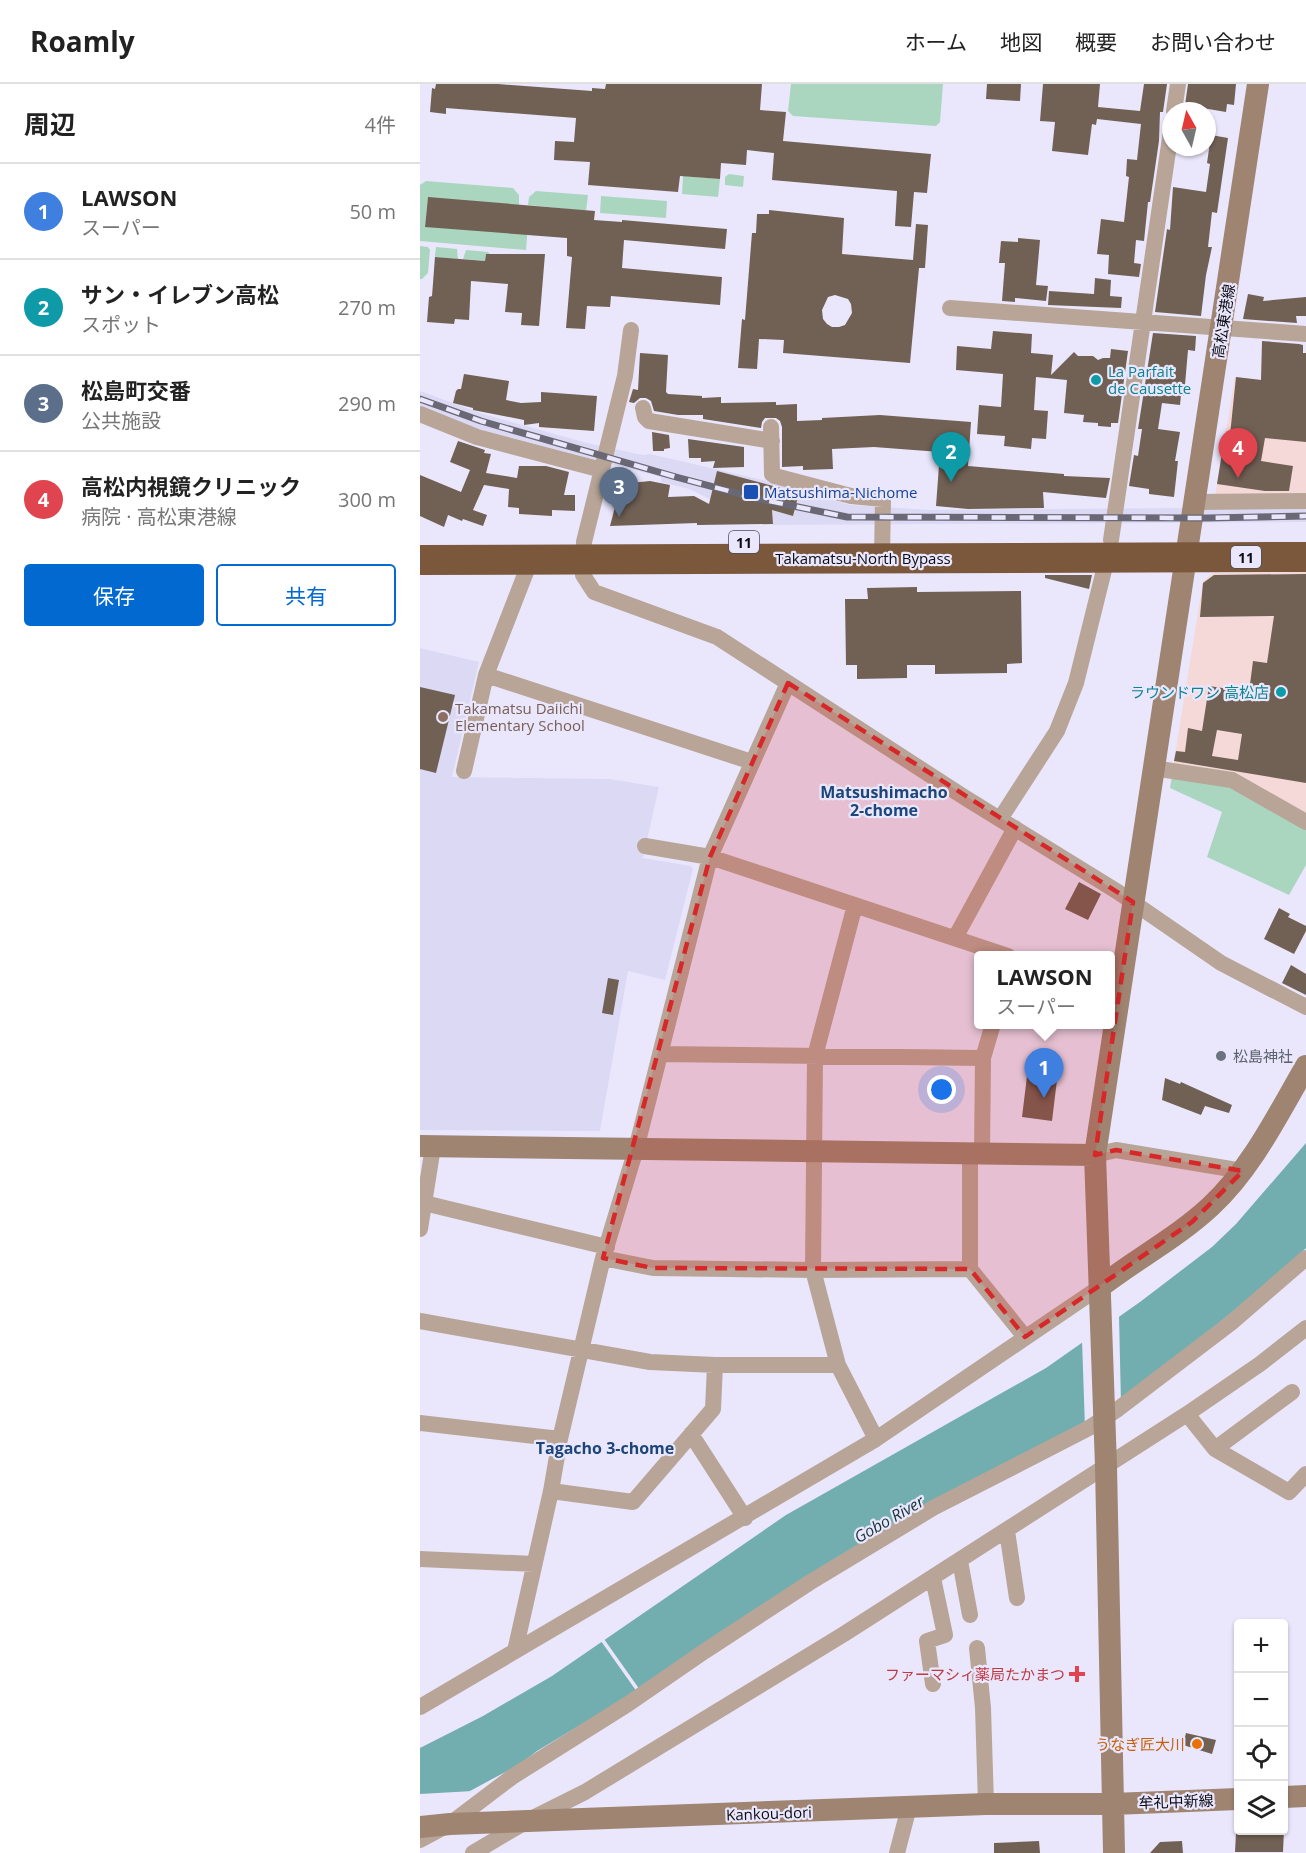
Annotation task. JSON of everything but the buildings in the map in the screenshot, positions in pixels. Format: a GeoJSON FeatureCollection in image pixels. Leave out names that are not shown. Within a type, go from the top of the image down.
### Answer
{"type":"FeatureCollection","features":[{"type":"Feature","properties":{"kind":"highway","name":"Takamatsu-North Bypass"},"geometry":{"type":"LineString","coordinates":[[1188,549],[1306,537]]}},
{"type":"Feature","properties":{"kind":"highway","name":"Takamatsu-North Bypass"},"geometry":{"type":"LineString","coordinates":[[420,543],[584,550],[1188,549],[1306,557]]}},
{"type":"Feature","properties":{"kind":"highway","name":"Takamatsu-North Bypass"},"geometry":{"type":"LineString","coordinates":[[420,560],[531,559],[584,550]]}},
{"type":"Feature","properties":{"kind":"street"},"geometry":{"type":"LineString","coordinates":[[1175,102],[1178,84]]}},
{"type":"Feature","properties":{"kind":"street","name":"高松東港線"},"geometry":{"type":"LineString","coordinates":[[1115,991],[1133,902],[1258,84]]}},
{"type":"Feature","properties":{"kind":"street"},"geometry":{"type":"LineString","coordinates":[[1000,819],[1057,731],[1076,683],[1109,549],[1167,156]]}},
{"type":"Feature","properties":{"kind":"street"},"geometry":{"type":"LineString","coordinates":[[950,308],[1306,334]]}},
{"type":"Feature","properties":{"kind":"street"},"geometry":{"type":"LineString","coordinates":[[631,330],[625,376],[584,550],[583,576],[594,592],[717,637],[1133,902],[1221,963],[1306,1007]]}},
{"type":"Feature","properties":{"kind":"street"},"geometry":{"type":"LineString","coordinates":[[643,408],[645,417],[649,421],[771,434],[772,474],[775,476],[851,496],[883,499],[883,550]]}},
{"type":"Feature","properties":{"kind":"street"},"geometry":{"type":"LineString","coordinates":[[420,414],[477,437],[602,470]]}},
{"type":"Feature","properties":{"kind":"street"},"geometry":{"type":"LineString","coordinates":[[1195,501],[1306,501]]}},
{"type":"Feature","properties":{"kind":"street"},"geometry":{"type":"LineString","coordinates":[[464,771],[486,675],[531,559]]}},
{"type":"Feature","properties":{"kind":"street"},"geometry":{"type":"LineString","coordinates":[[486,675],[752,762]]}},
{"type":"Feature","properties":{"kind":"street"},"geometry":{"type":"LineString","coordinates":[[515,1651],[551,1491],[560,1439],[605,1252],[636,1149],[710,857],[788,683]]}},
{"type":"Feature","properties":{"kind":"street"},"geometry":{"type":"LineString","coordinates":[[1153,768],[1232,780],[1306,822]]}},
{"type":"Feature","properties":{"kind":"street"},"geometry":{"type":"LineString","coordinates":[[955,938],[1015,828]]}},
{"type":"Feature","properties":{"kind":"street"},"geometry":{"type":"LineString","coordinates":[[645,846],[710,857],[993,951]]}},
{"type":"Feature","properties":{"kind":"street"},"geometry":{"type":"LineString","coordinates":[[855,905],[815,1056],[813,1270],[838,1365],[876,1439]]}},
{"type":"Feature","properties":{"kind":"street"},"geometry":{"type":"LineString","coordinates":[[992,1029],[983,1058],[970,1269],[1024,1337]]}},
{"type":"Feature","properties":{"kind":"street","name":"高松東港線"},"geometry":{"type":"LineString","coordinates":[[1110,1029],[1095,1155],[1106,1466],[1114,1853]]}},
{"type":"Feature","properties":{"kind":"street"},"geometry":{"type":"LineString","coordinates":[[660,1054],[983,1058]]}},
{"type":"Feature","properties":{"kind":"street"},"geometry":{"type":"LineString","coordinates":[[420,1707],[876,1439],[1100,1287],[1210,1208],[1243,1171],[1306,1066]]}},
{"type":"Feature","properties":{"kind":"street"},"geometry":{"type":"LineString","coordinates":[[420,1229],[427,1146],[1095,1155],[1116,1150],[1243,1171]]}},
{"type":"Feature","properties":{"kind":"street"},"geometry":{"type":"LineString","coordinates":[[422,1203],[605,1252],[653,1268],[970,1269]]}},
{"type":"Feature","properties":{"kind":"street"},"geometry":{"type":"LineString","coordinates":[[450,1824],[505,1781],[628,1704],[809,1583],[933,1508],[1130,1402],[1223,1330],[1306,1258]]}},
{"type":"Feature","properties":{"kind":"street"},"geometry":{"type":"LineString","coordinates":[[420,1321],[650,1362],[715,1365],[838,1365]]}},
{"type":"Feature","properties":{"kind":"street"},"geometry":{"type":"LineString","coordinates":[[473,1853],[527,1821],[593,1787],[960,1561],[1187,1414],[1260,1364],[1306,1328]]}},
{"type":"Feature","properties":{"kind":"street"},"geometry":{"type":"LineString","coordinates":[[551,1491],[633,1502],[713,1409],[715,1365]]}},
{"type":"Feature","properties":{"kind":"street"},"geometry":{"type":"LineString","coordinates":[[1215,1449],[1292,1392]]}},
{"type":"Feature","properties":{"kind":"street"},"geometry":{"type":"LineString","coordinates":[[1187,1414],[1215,1449],[1289,1492],[1306,1474]]}},
{"type":"Feature","properties":{"kind":"street"},"geometry":{"type":"LineString","coordinates":[[420,1423],[560,1439]]}},
{"type":"Feature","properties":{"kind":"street"},"geometry":{"type":"LineString","coordinates":[[692,1434],[745,1518]]}},
{"type":"Feature","properties":{"kind":"street"},"geometry":{"type":"LineString","coordinates":[[1007,1531],[1017,1598]]}},
{"type":"Feature","properties":{"kind":"street"},"geometry":{"type":"LineString","coordinates":[[420,1559],[534,1564]]}},
{"type":"Feature","properties":{"kind":"street"},"geometry":{"type":"LineString","coordinates":[[960,1561],[970,1615]]}},
{"type":"Feature","properties":{"kind":"street"},"geometry":{"type":"LineString","coordinates":[[933,1578],[945,1635],[927,1641],[933,1684]]}},
{"type":"Feature","properties":{"kind":"street"},"geometry":{"type":"LineString","coordinates":[[977,1648],[986,1804]]}},
{"type":"Feature","properties":{"kind":"street"},"geometry":{"type":"LineString","coordinates":[[1288,1797],[1306,1796]]}},
{"type":"Feature","properties":{"kind":"street","name":"牟礼中新線"},"geometry":{"type":"LineString","coordinates":[[1113,1804],[1234,1799]]}},
{"type":"Feature","properties":{"kind":"street","name":"Kankou-dori"},"geometry":{"type":"LineString","coordinates":[[421,1831],[450,1824],[986,1804],[1113,1804]]}},
{"type":"Feature","properties":{"kind":"street"},"geometry":{"type":"LineString","coordinates":[[897,1853],[909,1807]]}},
{"type":"Feature","properties":{"kind":"highlighted area"},"geometry":{"type":"Polygon","coordinates":[[[788,683],[1133,902],[1095,1155],[1116,1150],[1243,1171],[1192,1222],[1025,1337],[970,1269],[653,1268],[603,1258],[710,857],[788,683]]]}},
{"type":"Feature","properties":{"kind":"shaded area"},"geometry":{"type":"Polygon","coordinates":[[[791,84],[943,84],[940,122],[936,126],[793,116],[788,111],[791,84]]]}},
{"type":"Feature","properties":{"kind":"shaded area"},"geometry":{"type":"Polygon","coordinates":[[[729,174],[744,176],[743,187],[725,185],[725,177],[729,174]]]}},
{"type":"Feature","properties":{"kind":"shaded area"},"geometry":{"type":"Polygon","coordinates":[[[683,176],[720,179],[718,197],[682,194],[683,176]]]}},
{"type":"Feature","properties":{"kind":"shaded area"},"geometry":{"type":"Polygon","coordinates":[[[426,181],[513,188],[519,195],[519,205],[428,198],[425,226],[529,213],[526,250],[420,241],[420,185],[426,181]]]}},
{"type":"Feature","properties":{"kind":"shaded area"},"geometry":{"type":"Polygon","coordinates":[[[536,191],[588,195],[586,211],[528,205],[529,197],[536,191]]]}},
{"type":"Feature","properties":{"kind":"shaded area"},"geometry":{"type":"Polygon","coordinates":[[[601,196],[667,201],[666,218],[600,213],[601,196]]]}},
{"type":"Feature","properties":{"kind":"shaded area"},"geometry":{"type":"Polygon","coordinates":[[[420,246],[428,247],[430,250],[428,273],[422,279],[420,279],[420,246]]]}},
{"type":"Feature","properties":{"kind":"shaded area"},"geometry":{"type":"Polygon","coordinates":[[[436,247],[457,249],[458,259],[435,257],[433,272],[436,247]]]}},
{"type":"Feature","properties":{"kind":"shaded area"},"geometry":{"type":"Polygon","coordinates":[[[466,250],[490,254],[486,254],[485,261],[463,259],[466,250]]]}},
{"type":"Feature","properties":{"kind":"shaded area"},"geometry":{"type":"Polygon","coordinates":[[[1235,377],[1306,384],[1306,496],[1215,496],[1235,377]]]}},
{"type":"Feature","properties":{"kind":"shaded area"},"geometry":{"type":"Polygon","coordinates":[[[420,391],[483,414],[591,444],[643,455],[650,454],[767,481],[850,505],[930,510],[1306,507],[1306,522],[773,525],[772,514],[710,499],[689,489],[661,482],[661,477],[478,429],[420,408],[420,391]]]}},
{"type":"Feature","properties":{"kind":"shaded area"},"geometry":{"type":"Polygon","coordinates":[[[1306,572],[1306,816],[1173,767],[1203,581],[1213,573],[1306,572]]]}},
{"type":"Feature","properties":{"kind":"shaded area"},"geometry":{"type":"Polygon","coordinates":[[[420,648],[479,662],[452,777],[609,779],[659,787],[643,858],[691,866],[693,869],[665,980],[628,971],[600,1131],[420,1130],[420,648]]]}},
{"type":"Feature","properties":{"kind":"shaded area"},"geometry":{"type":"Polygon","coordinates":[[[1172,775],[1231,783],[1306,827],[1306,865],[1289,895],[1207,857],[1222,812],[1170,788],[1172,775]]]}},
{"type":"Feature","properties":{"kind":"water","name":"Gobo River"},"geometry":{"type":"Polygon","coordinates":[[[1306,1143],[1306,1248],[1284,1270],[1130,1395],[537,1751],[520,1764],[420,1818],[420,1748],[483,1716],[552,1676],[786,1515],[1046,1368],[1140,1302],[1212,1247],[1236,1224],[1306,1143]]]}},
{"type":"Feature","properties":{"kind":"pier"},"geometry":{"type":"Polygon","coordinates":[[[1119,1316],[1121,1404],[1085,1428],[1082,1340],[1119,1316]]]}},
{"type":"Feature","properties":{"kind":"pier"},"geometry":{"type":"Polygon","coordinates":[[[604,1639],[640,1690],[637,1692],[601,1641],[604,1639]]]}},
{"type":"Feature","properties":{"kind":"pier"},"geometry":{"type":"Polygon","coordinates":[[[473,1791],[421,1820],[420,1821],[420,1794],[473,1791]]]}},
{"type":"Feature","properties":{"kind":"railway"},"geometry":{"type":"LineString","coordinates":[[420,399],[481,421],[676,477],[759,499],[847,517],[1306,516]]}},
{"type":"Feature","properties":{"kind":"place","name":"La Parfait de Causette"},"geometry":{"type":"Point","coordinates":[1096,380]}},
{"type":"Feature","properties":{"kind":"place","name":"高松内視鏡クリニック"},"geometry":{"type":"Point","coordinates":[1238,478]}},
{"type":"Feature","properties":{"kind":"place","name":"サン・イレブン高松"},"geometry":{"type":"Point","coordinates":[951,482]}},
{"type":"Feature","properties":{"kind":"place","name":"Matsushima-Nichome"},"geometry":{"type":"Point","coordinates":[751,492]}},
{"type":"Feature","properties":{"kind":"place","name":"松島町交番"},"geometry":{"type":"Point","coordinates":[619,517]}},
{"type":"Feature","properties":{"kind":"place","name":"ラウンドワン 高松店"},"geometry":{"type":"Point","coordinates":[1281,692]}},
{"type":"Feature","properties":{"kind":"place","name":"Takamatsu Daiichi Elementary School"},"geometry":{"type":"Point","coordinates":[443,717]}},
{"type":"Feature","properties":{"kind":"place","name":"松島神社"},"geometry":{"type":"Point","coordinates":[1221,1056]}},
{"type":"Feature","properties":{"kind":"place","name":"LAWSON"},"geometry":{"type":"Point","coordinates":[1044,1098]}},
{"type":"Feature","properties":{"kind":"place","name":"ファーマシィ薬局たかまつ"},"geometry":{"type":"Point","coordinates":[1077,1674]}},
{"type":"Feature","properties":{"kind":"place","name":"うなぎ匠大川"},"geometry":{"type":"Point","coordinates":[1197,1744]}},
{"type":"Feature","properties":{"kind":"district","name":"Matsushimacho 2-chome"},"geometry":{"type":"Point","coordinates":[884,801]}},
{"type":"Feature","properties":{"kind":"district","name":"Tagacho 3-chome"},"geometry":{"type":"Point","coordinates":[605,1448]}}]}
